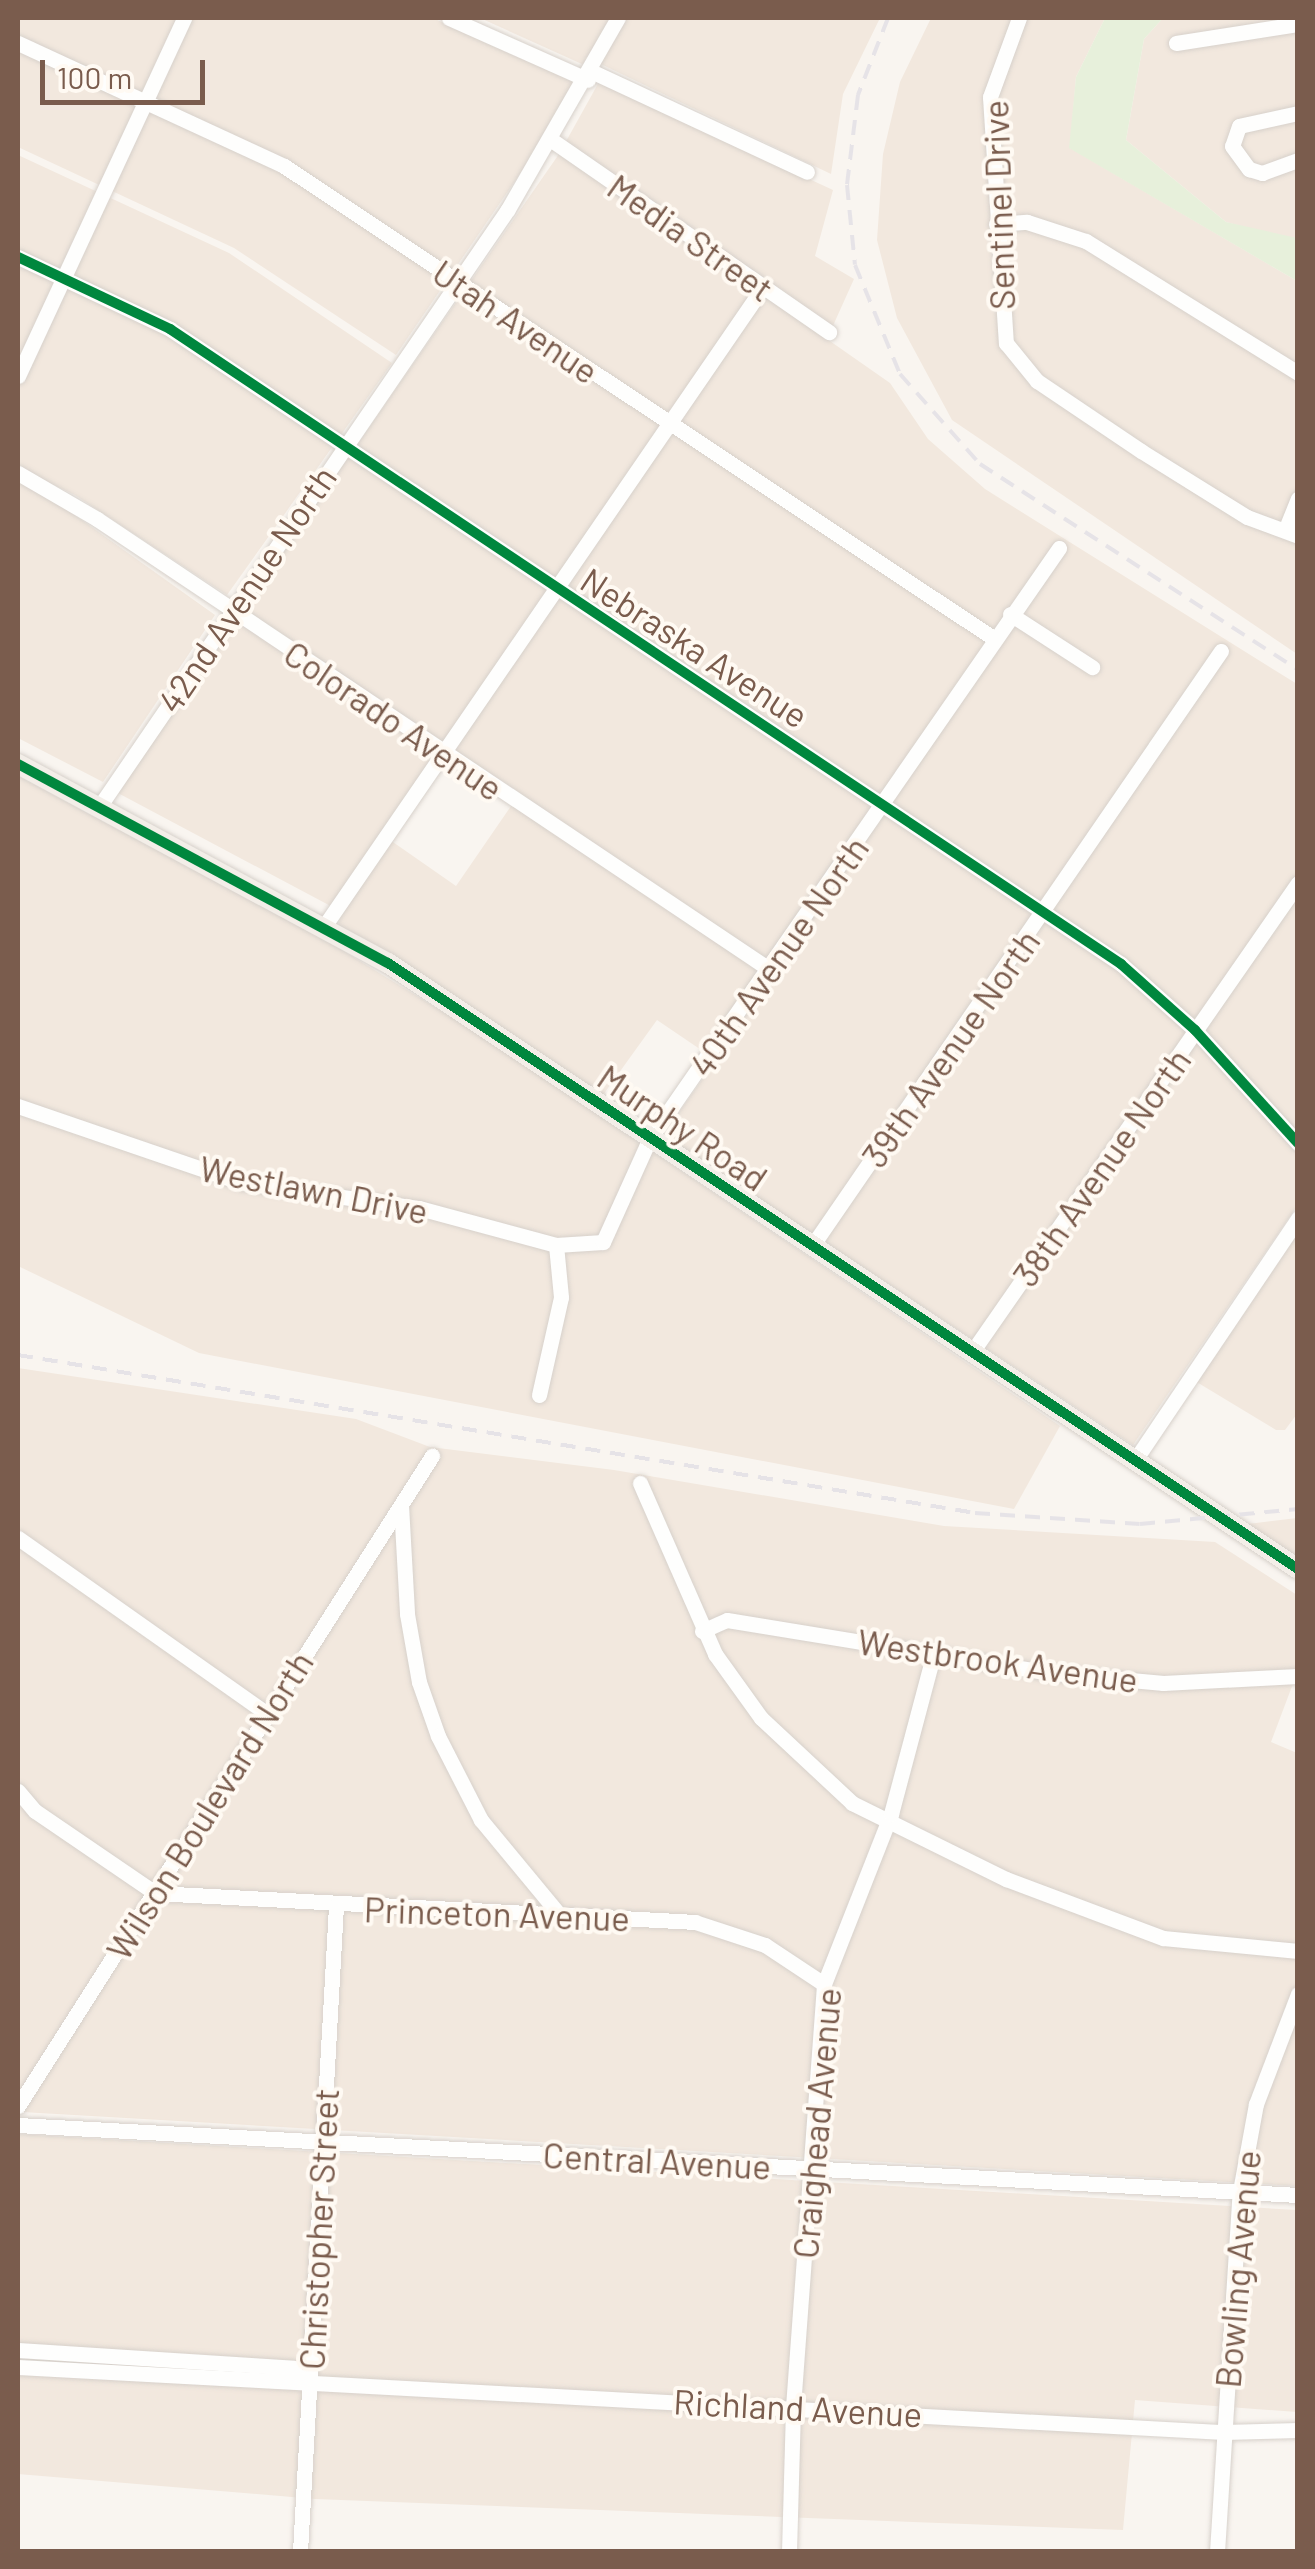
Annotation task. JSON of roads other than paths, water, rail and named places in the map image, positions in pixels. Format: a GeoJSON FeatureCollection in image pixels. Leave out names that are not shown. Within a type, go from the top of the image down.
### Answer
{"type":"FeatureCollection","features":[{"type":"Feature","properties":{"kind":"main road","name":"Murphy Road"},"geometry":{"type":"LineString","coordinates":[[18,764],[323,928],[650,1138],[1298,1569]]}},
{"type":"Feature","properties":{"kind":"street"},"geometry":{"type":"LineString","coordinates":[[18,376],[184,18]]}},
{"type":"Feature","properties":{"kind":"street"},"geometry":{"type":"LineString","coordinates":[[450,18],[806,172]]}},
{"type":"Feature","properties":{"kind":"street","name":"42nd Avenue North"},"geometry":{"type":"LineString","coordinates":[[98,807],[553,142],[618,18]]}},
{"type":"Feature","properties":{"kind":"street","name":"Sentinel Drive"},"geometry":{"type":"LineString","coordinates":[[1020,18],[990,97],[1001,319],[1018,362],[1141,451],[1247,517],[1292,532]]}},
{"type":"Feature","properties":{"kind":"street"},"geometry":{"type":"LineString","coordinates":[[1176,43],[1298,24]]}},
{"type":"Feature","properties":{"kind":"street","name":"Utah Avenue"},"geometry":{"type":"LineString","coordinates":[[18,43],[284,166],[993,638]]}},
{"type":"Feature","properties":{"kind":"street"},"geometry":{"type":"LineString","coordinates":[[1298,113],[1239,126],[1232,146],[1249,169],[1262,173],[1298,160]]}},
{"type":"Feature","properties":{"kind":"street","name":"Media Street"},"geometry":{"type":"LineString","coordinates":[[553,142],[828,332]]}},
{"type":"Feature","properties":{"kind":"street"},"geometry":{"type":"LineString","coordinates":[[996,224],[1027,222],[1086,241],[1298,372]]}},
{"type":"Feature","properties":{"kind":"street","name":"Nebraska Avenue"},"geometry":{"type":"LineString","coordinates":[[18,257],[170,329],[1121,964],[1196,1030],[1298,1143]]}},
{"type":"Feature","properties":{"kind":"street"},"geometry":{"type":"LineString","coordinates":[[323,928],[763,287]]}},
{"type":"Feature","properties":{"kind":"street","name":"Colorado Avenue"},"geometry":{"type":"LineString","coordinates":[[18,473],[769,969]]}},
{"type":"Feature","properties":{"kind":"street"},"geometry":{"type":"LineString","coordinates":[[1292,532],[1298,498]]}},
{"type":"Feature","properties":{"kind":"street"},"geometry":{"type":"LineString","coordinates":[[1058,548],[1010,614],[1092,667]]}},
{"type":"Feature","properties":{"kind":"street","name":"40th Avenue North"},"geometry":{"type":"LineString","coordinates":[[556,1246],[604,1242],[650,1138],[884,804],[1010,614]]}},
{"type":"Feature","properties":{"kind":"street","name":"39th Avenue North"},"geometry":{"type":"LineString","coordinates":[[812,1246],[1221,651]]}},
{"type":"Feature","properties":{"kind":"street","name":"38th Avenue North"},"geometry":{"type":"LineString","coordinates":[[972,1352],[1298,883]]}},
{"type":"Feature","properties":{"kind":"street","name":"Westlawn Drive"},"geometry":{"type":"LineString","coordinates":[[18,1106],[240,1182],[419,1208],[556,1246]]}},
{"type":"Feature","properties":{"kind":"street"},"geometry":{"type":"LineString","coordinates":[[1134,1460],[1298,1218]]}},
{"type":"Feature","properties":{"kind":"street"},"geometry":{"type":"LineString","coordinates":[[539,1395],[561,1297],[556,1246]]}},
{"type":"Feature","properties":{"kind":"street","name":"Wilson Boulevard North"},"geometry":{"type":"LineString","coordinates":[[18,2106],[432,1456]]}},
{"type":"Feature","properties":{"kind":"street"},"geometry":{"type":"LineString","coordinates":[[640,1483],[702,1631],[761,1718],[802,1762],[887,1825],[1162,1938],[1298,1951]]}},
{"type":"Feature","properties":{"kind":"street"},"geometry":{"type":"LineString","coordinates":[[401,1505],[408,1614],[419,1682],[438,1736],[481,1820],[558,1913]]}},
{"type":"Feature","properties":{"kind":"street"},"geometry":{"type":"LineString","coordinates":[[18,1538],[266,1714]]}},
{"type":"Feature","properties":{"kind":"street","name":"Westbrook Avenue"},"geometry":{"type":"LineString","coordinates":[[702,1631],[728,1620],[1163,1684],[1298,1676]]}},
{"type":"Feature","properties":{"kind":"street","name":"Craighead Avenue"},"geometry":{"type":"LineString","coordinates":[[789,2552],[793,2407],[824,1984],[887,1825],[934,1652]]}},
{"type":"Feature","properties":{"kind":"street"},"geometry":{"type":"LineString","coordinates":[[18,1791],[34,1811],[155,1894]]}},
{"type":"Feature","properties":{"kind":"street"},"geometry":{"type":"LineString","coordinates":[[18,1820],[34,1811]]}},
{"type":"Feature","properties":{"kind":"street","name":"Princeton Avenue"},"geometry":{"type":"LineString","coordinates":[[155,1894],[695,1922],[765,1945],[824,1984]]}},
{"type":"Feature","properties":{"kind":"street","name":"Christopher Street"},"geometry":{"type":"LineString","coordinates":[[300,2552],[304,2378],[323,2143],[336,1906]]}},
{"type":"Feature","properties":{"kind":"street","name":"Bowling Avenue"},"geometry":{"type":"LineString","coordinates":[[1217,2552],[1240,2192],[1256,2104],[1298,1994]]}},
{"type":"Feature","properties":{"kind":"street","name":"Central Avenue"},"geometry":{"type":"LineString","coordinates":[[18,2125],[1298,2195]]}},
{"type":"Feature","properties":{"kind":"street","name":"Richland Avenue"},"geometry":{"type":"LineString","coordinates":[[18,2350],[293,2368],[304,2378]]}},
{"type":"Feature","properties":{"kind":"street","name":"Richland Avenue"},"geometry":{"type":"LineString","coordinates":[[18,2367],[291,2384],[304,2378],[1224,2432],[1298,2430]]}},
{"type":"Feature","properties":{"kind":"railway"},"geometry":{"type":"LineString","coordinates":[[888,18],[858,95],[847,185],[855,265],[900,374],[980,464],[1298,670]]}},
{"type":"Feature","properties":{"kind":"railway"},"geometry":{"type":"LineString","coordinates":[[18,1355],[975,1513],[1140,1524],[1298,1509]]}}]}
